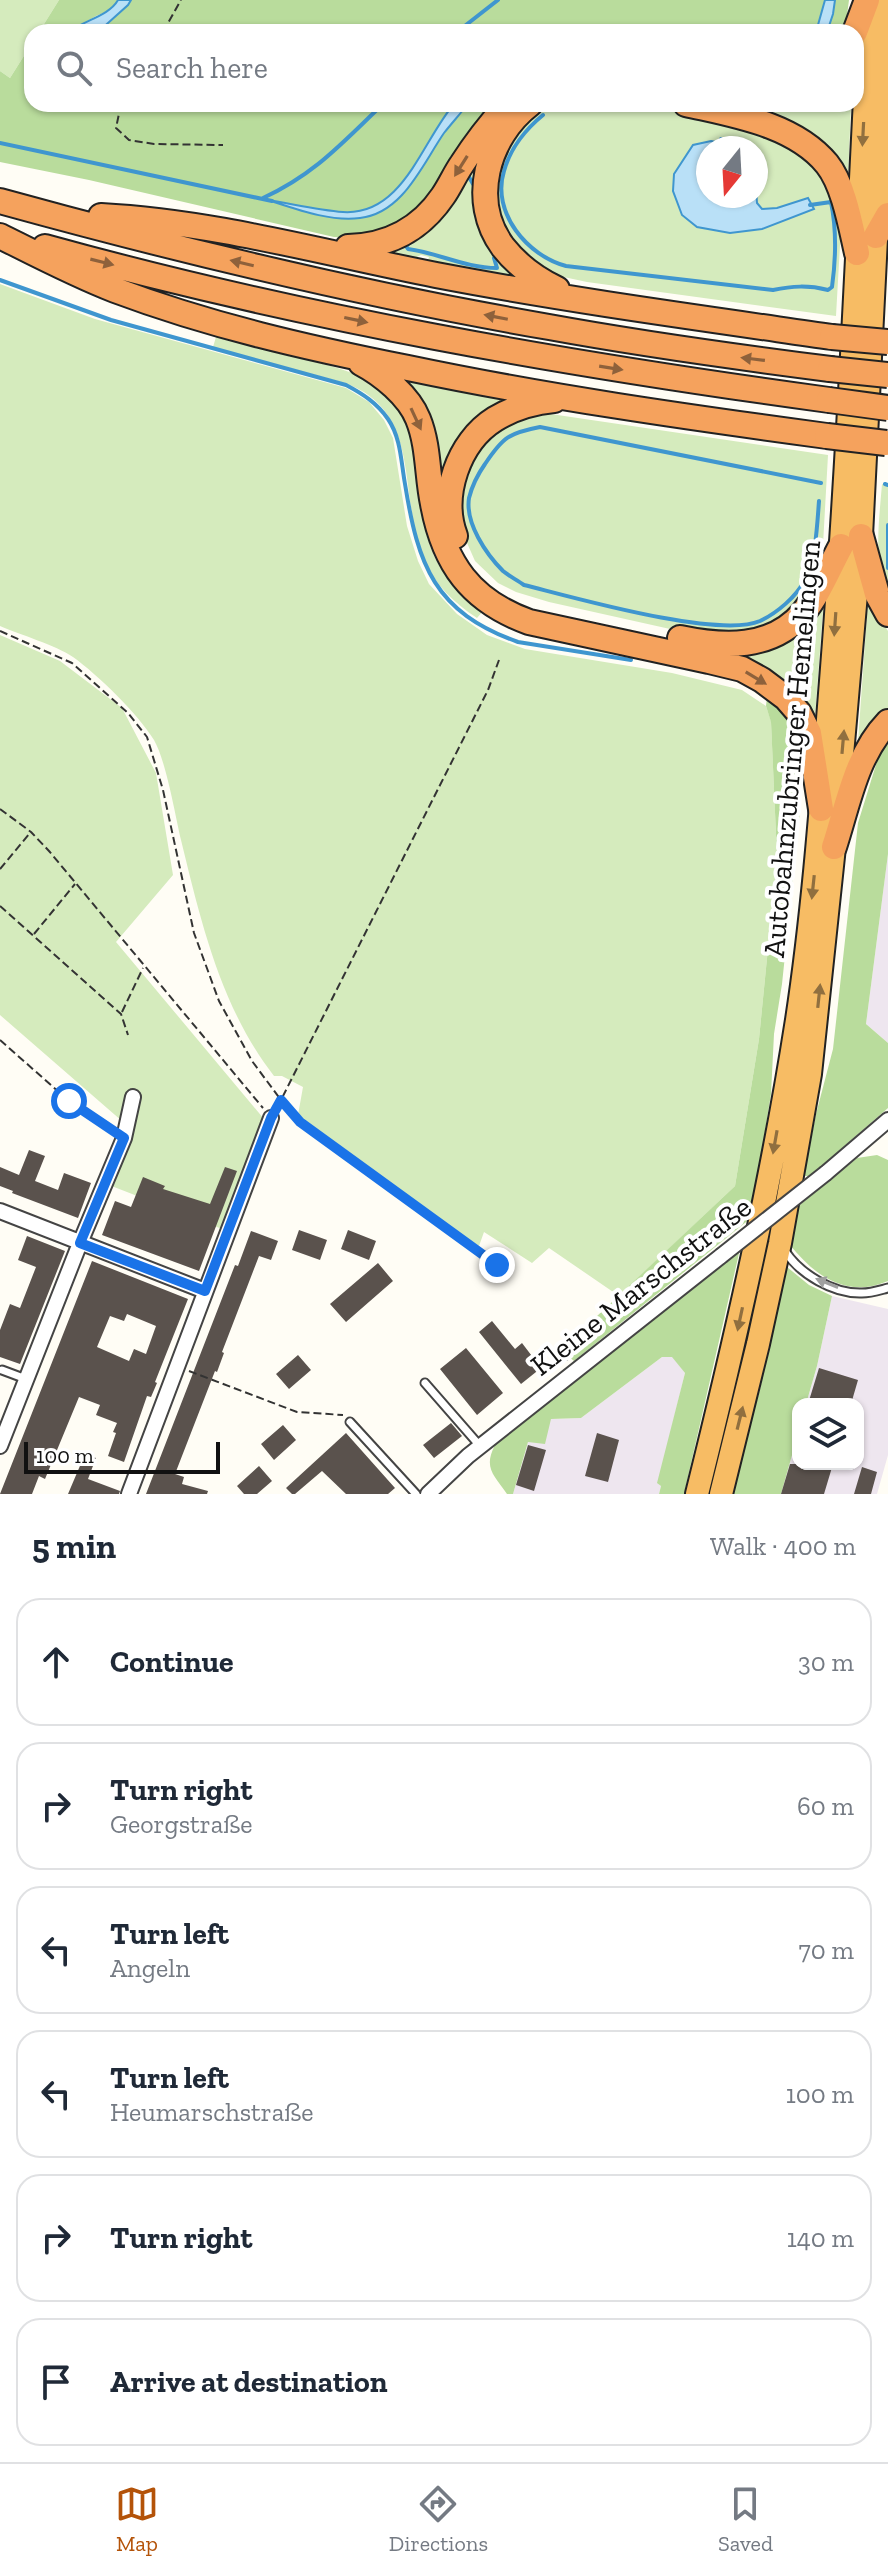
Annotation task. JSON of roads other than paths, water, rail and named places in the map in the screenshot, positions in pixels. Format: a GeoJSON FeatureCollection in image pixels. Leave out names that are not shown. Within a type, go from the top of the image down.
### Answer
{"type":"FeatureCollection","features":[{"type":"Feature","properties":{"kind":"highway"},"geometry":{"type":"LineString","coordinates":[[858,24],[868,0]]}},
{"type":"Feature","properties":{"kind":"highway","name":"Autobahnzubringer Hemelingen"},"geometry":{"type":"LineString","coordinates":[[864,92],[868,0]]}},
{"type":"Feature","properties":{"kind":"highway","name":"Autobahnzubringer Hemelingen"},"geometry":{"type":"LineString","coordinates":[[697,1494],[738,1329],[797,1018],[851,541],[882,226],[888,0]]}},
{"type":"Feature","properties":{"kind":"highway"},"geometry":{"type":"LineString","coordinates":[[317,248],[371,246],[407,232],[443,197],[476,142],[501,112]]}},
{"type":"Feature","properties":{"kind":"highway"},"geometry":{"type":"LineString","coordinates":[[521,112],[499,137],[493,150],[486,176],[490,220],[504,248],[517,263],[532,276],[577,299]]}},
{"type":"Feature","properties":{"kind":"highway"},"geometry":{"type":"LineString","coordinates":[[722,112],[749,118],[791,136],[811,148],[829,166],[843,200],[857,253]]}},
{"type":"Feature","properties":{"kind":"highway","name":"Autobahnzubringer Hemelingen"},"geometry":{"type":"LineString","coordinates":[[721,1494],[780,1243],[810,1074],[834,847],[851,541],[863,112]]}},
{"type":"Feature","properties":{"kind":"highway"},"geometry":{"type":"LineString","coordinates":[[0,201],[237,262],[399,298],[547,327],[700,352],[888,375]]}},
{"type":"Feature","properties":{"kind":"highway"},"geometry":{"type":"LineString","coordinates":[[52,215],[116,217],[206,227],[434,274],[577,299],[832,337],[888,342]]}},
{"type":"Feature","properties":{"kind":"highway"},"geometry":{"type":"LineString","coordinates":[[0,235],[71,272],[157,305],[251,334],[336,354],[574,399],[887,443]]}},
{"type":"Feature","properties":{"kind":"highway"},"geometry":{"type":"LineString","coordinates":[[0,235],[102,262],[385,327],[542,357],[888,408]]}},
{"type":"Feature","properties":{"kind":"highway"},"geometry":{"type":"LineString","coordinates":[[336,354],[368,367],[404,398],[417,416],[425,440],[433,505],[445,550],[461,577],[480,597],[505,614],[529,622],[742,669],[762,680],[786,698],[799,713],[809,733],[821,809]]}},
{"type":"Feature","properties":{"kind":"highway"},"geometry":{"type":"LineString","coordinates":[[574,399],[540,401],[493,420],[462,455],[453,479],[450,502],[452,528],[461,552],[471,571],[510,599],[702,643],[728,646],[758,642],[784,629],[803,613],[851,541]]}},
{"type":"Feature","properties":{"kind":"highway"},"geometry":{"type":"LineString","coordinates":[[851,541],[888,614]]}},
{"type":"Feature","properties":{"kind":"highway"},"geometry":{"type":"LineString","coordinates":[[834,847],[863,755],[873,737],[888,722]]}},
{"type":"Feature","properties":{"kind":"street"},"geometry":{"type":"LineString","coordinates":[[0,1446],[124,1138],[133,1097]]}},
{"type":"Feature","properties":{"kind":"street"},"geometry":{"type":"LineString","coordinates":[[129,1494],[271,1118]]}},
{"type":"Feature","properties":{"kind":"street","name":"Kleine Marschstraße"},"geometry":{"type":"LineString","coordinates":[[428,1494],[480,1446],[886,1126]]}},
{"type":"Feature","properties":{"kind":"street"},"geometry":{"type":"LineString","coordinates":[[0,1211],[205,1291]]}},
{"type":"Feature","properties":{"kind":"lane"},"geometry":{"type":"LineString","coordinates":[[780,1243],[793,1263],[809,1276],[831,1286],[860,1293],[888,1288]]}},
{"type":"Feature","properties":{"kind":"lane"},"geometry":{"type":"LineString","coordinates":[[2,1370],[26,1379]]}},
{"type":"Feature","properties":{"kind":"lane"},"geometry":{"type":"LineString","coordinates":[[425,1383],[480,1446]]}},
{"type":"Feature","properties":{"kind":"lane"},"geometry":{"type":"LineString","coordinates":[[350,1422],[416,1494]]}},
{"type":"Feature","properties":{"kind":"water"},"geometry":{"type":"Polygon","coordinates":[[[118,0],[131,0],[107,24],[83,24],[109,10],[118,0]]]}},
{"type":"Feature","properties":{"kind":"water"},"geometry":{"type":"Polygon","coordinates":[[[825,0],[835,0],[830,24],[818,24],[825,0]]]}},
{"type":"Feature","properties":{"kind":"water"},"geometry":{"type":"Polygon","coordinates":[[[448,112],[461,112],[410,186],[388,207],[375,214],[360,218],[337,218],[268,200],[343,212],[364,210],[381,202],[396,189],[448,112]]]}},
{"type":"Feature","properties":{"kind":"water"},"geometry":{"type":"Polygon","coordinates":[[[696,144],[696,208],[777,208],[808,198],[814,209],[762,229],[730,233],[697,227],[682,215],[673,191],[674,174],[696,144]]]}},
{"type":"Feature","properties":{"kind":"waterway"},"geometry":{"type":"LineString","coordinates":[[467,24],[498,0]]}},
{"type":"Feature","properties":{"kind":"waterway"},"geometry":{"type":"LineString","coordinates":[[263,198],[313,168],[375,112]]}},
{"type":"Feature","properties":{"kind":"waterway"},"geometry":{"type":"LineString","coordinates":[[543,115],[525,133],[510,155],[501,187],[503,202],[508,217],[526,243],[538,253],[566,266],[773,290],[800,287],[828,290],[832,287],[835,255],[831,202],[810,205]]}},
{"type":"Feature","properties":{"kind":"waterway"},"geometry":{"type":"LineString","coordinates":[[0,143],[272,201]]}},
{"type":"Feature","properties":{"kind":"waterway"},"geometry":{"type":"LineString","coordinates":[[464,180],[469,177],[473,184]]}},
{"type":"Feature","properties":{"kind":"waterway"},"geometry":{"type":"LineString","coordinates":[[412,241],[406,246],[408,249],[474,266],[497,268],[494,258]]}},
{"type":"Feature","properties":{"kind":"waterway"},"geometry":{"type":"LineString","coordinates":[[0,280],[111,320],[346,385],[358,392],[379,408],[396,434],[416,539],[424,562],[449,600],[467,616],[518,642],[631,660]]}},
{"type":"Feature","properties":{"kind":"waterway"},"geometry":{"type":"LineString","coordinates":[[819,501],[814,552],[805,580],[773,614],[760,621],[740,625],[680,621],[524,585],[503,571],[490,556],[478,538],[469,508],[469,498],[476,480],[497,448],[514,434],[540,427],[821,483]]}},
{"type":"Feature","properties":{"kind":"waterway"},"geometry":{"type":"LineString","coordinates":[[888,525],[888,568]]}}]}
